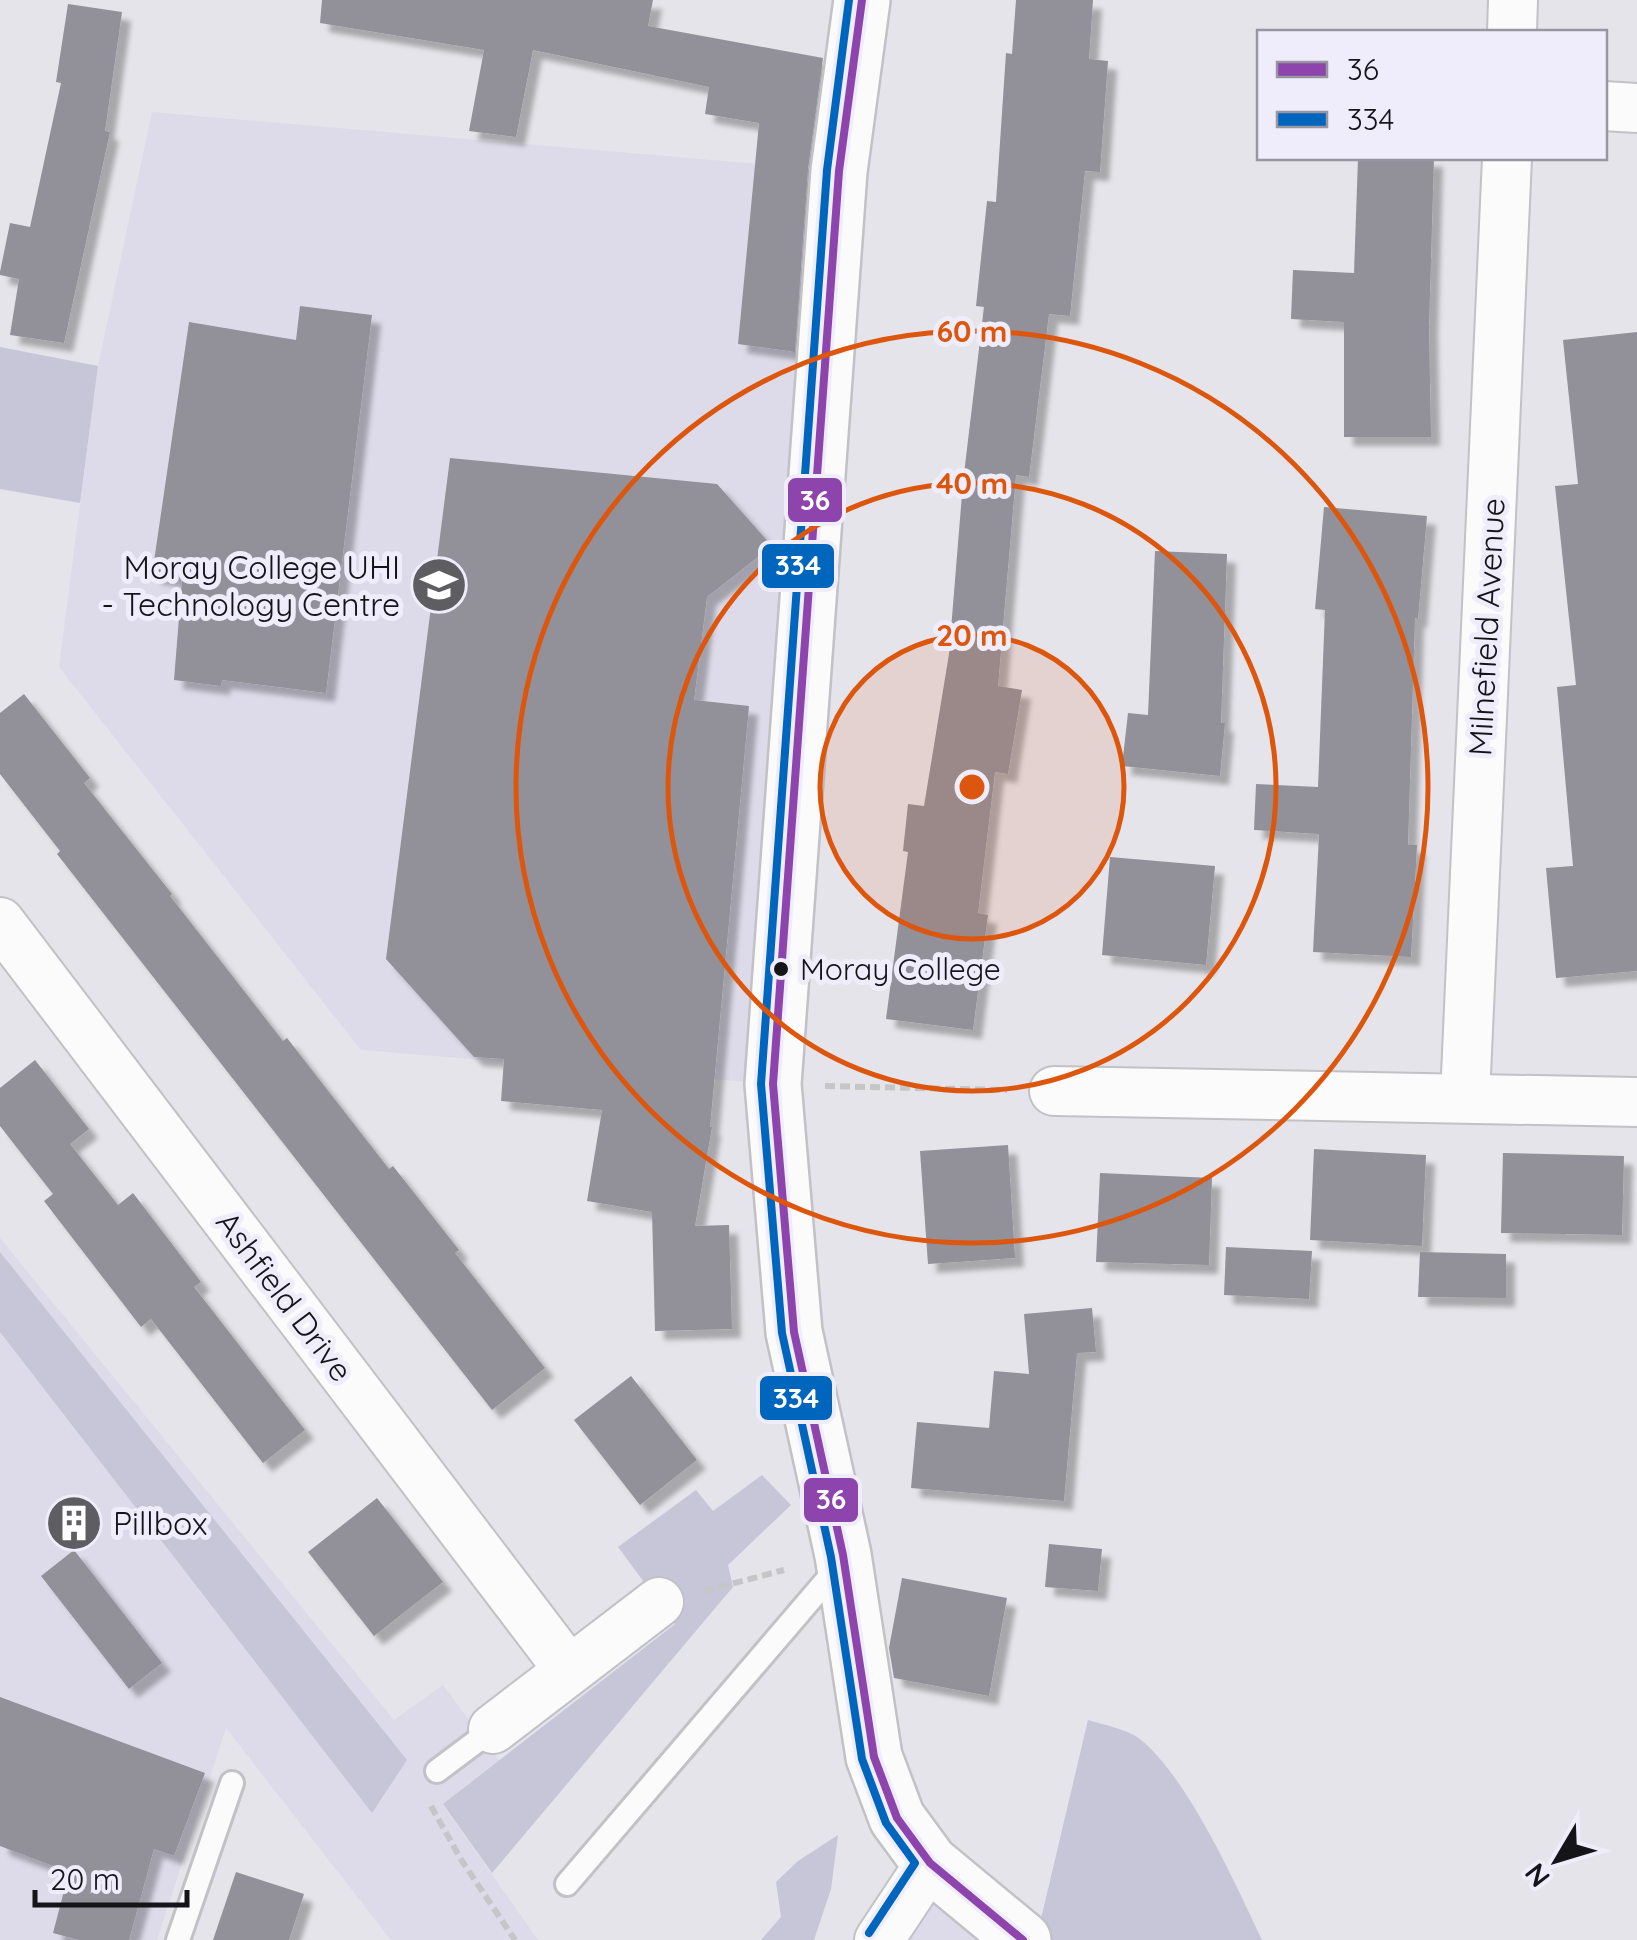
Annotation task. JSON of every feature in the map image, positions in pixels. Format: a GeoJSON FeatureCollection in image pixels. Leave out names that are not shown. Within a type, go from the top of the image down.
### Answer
{"type":"FeatureCollection","features":[{"type":"Feature","properties":{"kind":"street"},"geometry":{"type":"LineString","coordinates":[[862,0],[838,171],[773,1084],[794,1332],[844,1558],[874,1758],[897,1818],[930,1863],[1023,1940]]}},
{"type":"Feature","properties":{"kind":"street"},"geometry":{"type":"LineString","coordinates":[[1512,30],[1513,0]]}},
{"type":"Feature","properties":{"kind":"street"},"geometry":{"type":"LineString","coordinates":[[1607,106],[1637,108]]}},
{"type":"Feature","properties":{"kind":"street","name":"Milnefield Avenue"},"geometry":{"type":"LineString","coordinates":[[1465,1097],[1508,160]]}},
{"type":"Feature","properties":{"kind":"street","name":"Ashfield Drive"},"geometry":{"type":"LineString","coordinates":[[0,922],[569,1670]]}},
{"type":"Feature","properties":{"kind":"street"},"geometry":{"type":"LineString","coordinates":[[1054,1091],[1637,1102]]}},
{"type":"Feature","properties":{"kind":"street"},"geometry":{"type":"LineString","coordinates":[[492,1729],[659,1602]]}},
{"type":"Feature","properties":{"kind":"street"},"geometry":{"type":"LineString","coordinates":[[879,1940],[930,1863]]}},
{"type":"Feature","properties":{"kind":"lane"},"geometry":{"type":"LineString","coordinates":[[567,1884],[844,1558]]}},
{"type":"Feature","properties":{"kind":"lane"},"geometry":{"type":"LineString","coordinates":[[437,1771],[492,1729]]}},
{"type":"Feature","properties":{"kind":"lane"},"geometry":{"type":"LineString","coordinates":[[178,1940],[232,1783]]}},
{"type":"Feature","properties":{"kind":"path"},"geometry":{"type":"LineString","coordinates":[[773,1084],[1054,1091]]}},
{"type":"Feature","properties":{"kind":"path"},"geometry":{"type":"LineString","coordinates":[[659,1602],[844,1558]]}},
{"type":"Feature","properties":{"kind":"path"},"geometry":{"type":"LineString","coordinates":[[437,1771],[428,1786],[434,1816],[515,1940]]}},
{"type":"Feature","properties":{"kind":"shaded area","name":"Moray College UHI - Technology Centre"},"geometry":{"type":"Polygon","coordinates":[[[152,112],[839,171],[773,1084],[361,1050],[59,667],[98,366],[152,112]]]}},
{"type":"Feature","properties":{"kind":"shaded area"},"geometry":{"type":"Polygon","coordinates":[[[0,347],[98,366],[80,503],[0,489],[0,347]]]}},
{"type":"Feature","properties":{"kind":"shaded area"},"geometry":{"type":"Polygon","coordinates":[[[0,1238],[394,1720],[443,1685],[500,1761],[443,1805],[538,1940],[391,1940],[226,1728],[157,1940],[0,1940],[0,1238]]]}},
{"type":"Feature","properties":{"kind":"shaded area"},"geometry":{"type":"Polygon","coordinates":[[[0,1252],[407,1760],[372,1813],[0,1332],[0,1252]]]}},
{"type":"Feature","properties":{"kind":"shaded area"},"geometry":{"type":"Polygon","coordinates":[[[762,1475],[791,1505],[728,1565],[733,1587],[492,1873],[443,1804],[675,1624],[618,1547],[696,1490],[713,1511],[762,1475]]]}},
{"type":"Feature","properties":{"kind":"shaded area"},"geometry":{"type":"Polygon","coordinates":[[[1088,1720],[1135,1736],[1158,1756],[1209,1833],[1262,1940],[1036,1940],[1088,1720]]]}},
{"type":"Feature","properties":{"kind":"shaded area"},"geometry":{"type":"Polygon","coordinates":[[[838,1835],[831,1889],[814,1940],[761,1940],[781,1917],[776,1882],[798,1861],[838,1835]]]}},
{"type":"Feature","properties":{"kind":"shaded area"},"geometry":{"type":"Polygon","coordinates":[[[930,1863],[1031,1940],[879,1940],[930,1863]]]}},
{"type":"Feature","properties":{"kind":"building"},"geometry":{"type":"Polygon","coordinates":[[[322,0],[653,0],[648,26],[823,58],[808,169],[795,352],[738,344],[759,123],[705,114],[709,87],[533,50],[516,137],[469,131],[484,50],[320,23],[322,0]]]}},
{"type":"Feature","properties":{"kind":"building"},"geometry":{"type":"Polygon","coordinates":[[[1016,0],[1093,0],[1089,59],[1108,61],[1100,172],[1085,171],[1070,316],[1049,314],[1029,477],[1016,475],[998,686],[1022,690],[1008,774],[995,772],[978,913],[988,915],[973,1030],[886,1019],[908,852],[903,851],[908,804],[924,806],[949,654],[963,482],[984,307],[976,306],[987,201],[996,202],[1006,53],[1012,54],[1016,0]]]}},
{"type":"Feature","properties":{"kind":"building"},"geometry":{"type":"Polygon","coordinates":[[[68,4],[122,12],[105,131],[110,132],[64,343],[10,335],[19,279],[0,272],[10,223],[30,227],[61,83],[56,82],[68,4]]]}},
{"type":"Feature","properties":{"kind":"building"},"geometry":{"type":"Polygon","coordinates":[[[1358,160],[1434,160],[1429,327],[1431,437],[1344,437],[1344,322],[1291,319],[1293,270],[1354,273],[1358,160]]]}},
{"type":"Feature","properties":{"kind":"building"},"geometry":{"type":"Polygon","coordinates":[[[300,306],[372,315],[326,693],[222,680],[221,686],[174,680],[182,580],[152,575],[189,322],[296,340],[300,306]]]}},
{"type":"Feature","properties":{"kind":"building"},"geometry":{"type":"Polygon","coordinates":[[[1637,332],[1637,971],[1556,978],[1546,868],[1573,866],[1557,687],[1576,685],[1555,486],[1578,484],[1563,340],[1637,332]]]}},
{"type":"Feature","properties":{"kind":"building"},"geometry":{"type":"Polygon","coordinates":[[[450,458],[717,484],[772,546],[707,597],[694,700],[749,706],[712,1127],[695,1226],[729,1225],[732,1329],[655,1331],[652,1212],[587,1201],[602,1110],[501,1101],[504,1059],[474,1057],[386,959],[450,458]]]}},
{"type":"Feature","properties":{"kind":"building"},"geometry":{"type":"Polygon","coordinates":[[[1324,507],[1427,516],[1418,619],[1415,618],[1408,845],[1417,845],[1411,957],[1313,952],[1319,834],[1254,830],[1256,784],[1318,787],[1325,610],[1315,609],[1324,507]]]}},
{"type":"Feature","properties":{"kind":"building"},"geometry":{"type":"Polygon","coordinates":[[[1155,551],[1227,554],[1221,723],[1225,723],[1220,776],[1122,766],[1128,713],[1148,715],[1155,551]]]}},
{"type":"Feature","properties":{"kind":"building"},"geometry":{"type":"Polygon","coordinates":[[[24,694],[90,778],[84,783],[170,896],[283,1041],[287,1038],[389,1169],[393,1166],[545,1368],[492,1410],[57,854],[60,851],[0,774],[0,713],[24,694]]]}},
{"type":"Feature","properties":{"kind":"building"},"geometry":{"type":"Polygon","coordinates":[[[1110,857],[1215,866],[1206,965],[1102,955],[1110,857]]]}},
{"type":"Feature","properties":{"kind":"building"},"geometry":{"type":"Polygon","coordinates":[[[35,1060],[89,1129],[70,1144],[118,1205],[133,1193],[201,1282],[194,1287],[305,1430],[263,1463],[151,1319],[141,1327],[44,1201],[53,1194],[0,1126],[0,1088],[35,1060]]]}},
{"type":"Feature","properties":{"kind":"building"},"geometry":{"type":"Polygon","coordinates":[[[1008,1145],[1015,1258],[928,1264],[920,1151],[1008,1145]]]}},
{"type":"Feature","properties":{"kind":"building"},"geometry":{"type":"Polygon","coordinates":[[[1314,1149],[1426,1155],[1422,1246],[1310,1240],[1314,1149]]]}},
{"type":"Feature","properties":{"kind":"building"},"geometry":{"type":"Polygon","coordinates":[[[1503,1153],[1624,1156],[1622,1235],[1501,1233],[1503,1153]]]}},
{"type":"Feature","properties":{"kind":"building"},"geometry":{"type":"Polygon","coordinates":[[[1100,1173],[1212,1178],[1209,1265],[1096,1262],[1100,1173]]]}},
{"type":"Feature","properties":{"kind":"building"},"geometry":{"type":"Polygon","coordinates":[[[1226,1247],[1312,1251],[1309,1299],[1224,1295],[1226,1247]]]}},
{"type":"Feature","properties":{"kind":"building"},"geometry":{"type":"Polygon","coordinates":[[[1420,1252],[1506,1254],[1506,1298],[1418,1297],[1420,1252]]]}},
{"type":"Feature","properties":{"kind":"building"},"geometry":{"type":"Polygon","coordinates":[[[1092,1308],[1096,1352],[1077,1353],[1064,1501],[911,1488],[917,1422],[989,1428],[994,1371],[1029,1374],[1024,1314],[1092,1308]]]}},
{"type":"Feature","properties":{"kind":"building"},"geometry":{"type":"Polygon","coordinates":[[[631,1376],[697,1460],[640,1505],[574,1420],[631,1376]]]}},
{"type":"Feature","properties":{"kind":"building"},"geometry":{"type":"Polygon","coordinates":[[[377,1498],[443,1582],[374,1636],[308,1552],[377,1498]]]}},
{"type":"Feature","properties":{"kind":"building"},"geometry":{"type":"Polygon","coordinates":[[[1049,1544],[1102,1549],[1098,1591],[1045,1587],[1049,1544]]]}},
{"type":"Feature","properties":{"kind":"building"},"geometry":{"type":"Polygon","coordinates":[[[74,1550],[162,1663],[129,1689],[41,1576],[74,1550]]]}},
{"type":"Feature","properties":{"kind":"building"},"geometry":{"type":"Polygon","coordinates":[[[902,1578],[1007,1598],[989,1696],[894,1678],[889,1648],[902,1578]]]}},
{"type":"Feature","properties":{"kind":"building"},"geometry":{"type":"Polygon","coordinates":[[[0,1697],[205,1773],[174,1856],[154,1849],[129,1940],[79,1940],[53,1933],[69,1872],[0,1846],[0,1697]]]}},
{"type":"Feature","properties":{"kind":"building"},"geometry":{"type":"Polygon","coordinates":[[[236,1872],[304,1894],[289,1940],[213,1940],[236,1872]]]}},
{"type":"Feature","properties":{"kind":"transit line","name":"334"},"geometry":{"type":"LineString","coordinates":[[849,0],[827,170],[761,1084],[782,1333],[831,1557],[862,1759],[886,1823],[915,1863],[869,1933]]}},
{"type":"Feature","properties":{"kind":"transit line","name":"36"},"geometry":{"type":"LineString","coordinates":[[862,0],[839,171],[773,1084],[794,1332],[843,1555],[874,1757],[897,1818],[930,1863],[1023,1940]]}},
{"type":"Feature","properties":{"kind":"place","name":"Moray College UHI - Technology Centre"},"geometry":{"type":"Point","coordinates":[439,585]}},
{"type":"Feature","properties":{"kind":"place","name":"Moray College"},"geometry":{"type":"Point","coordinates":[781,969]}},
{"type":"Feature","properties":{"kind":"place","name":"Pillbox"},"geometry":{"type":"Point","coordinates":[74,1523]}}]}
